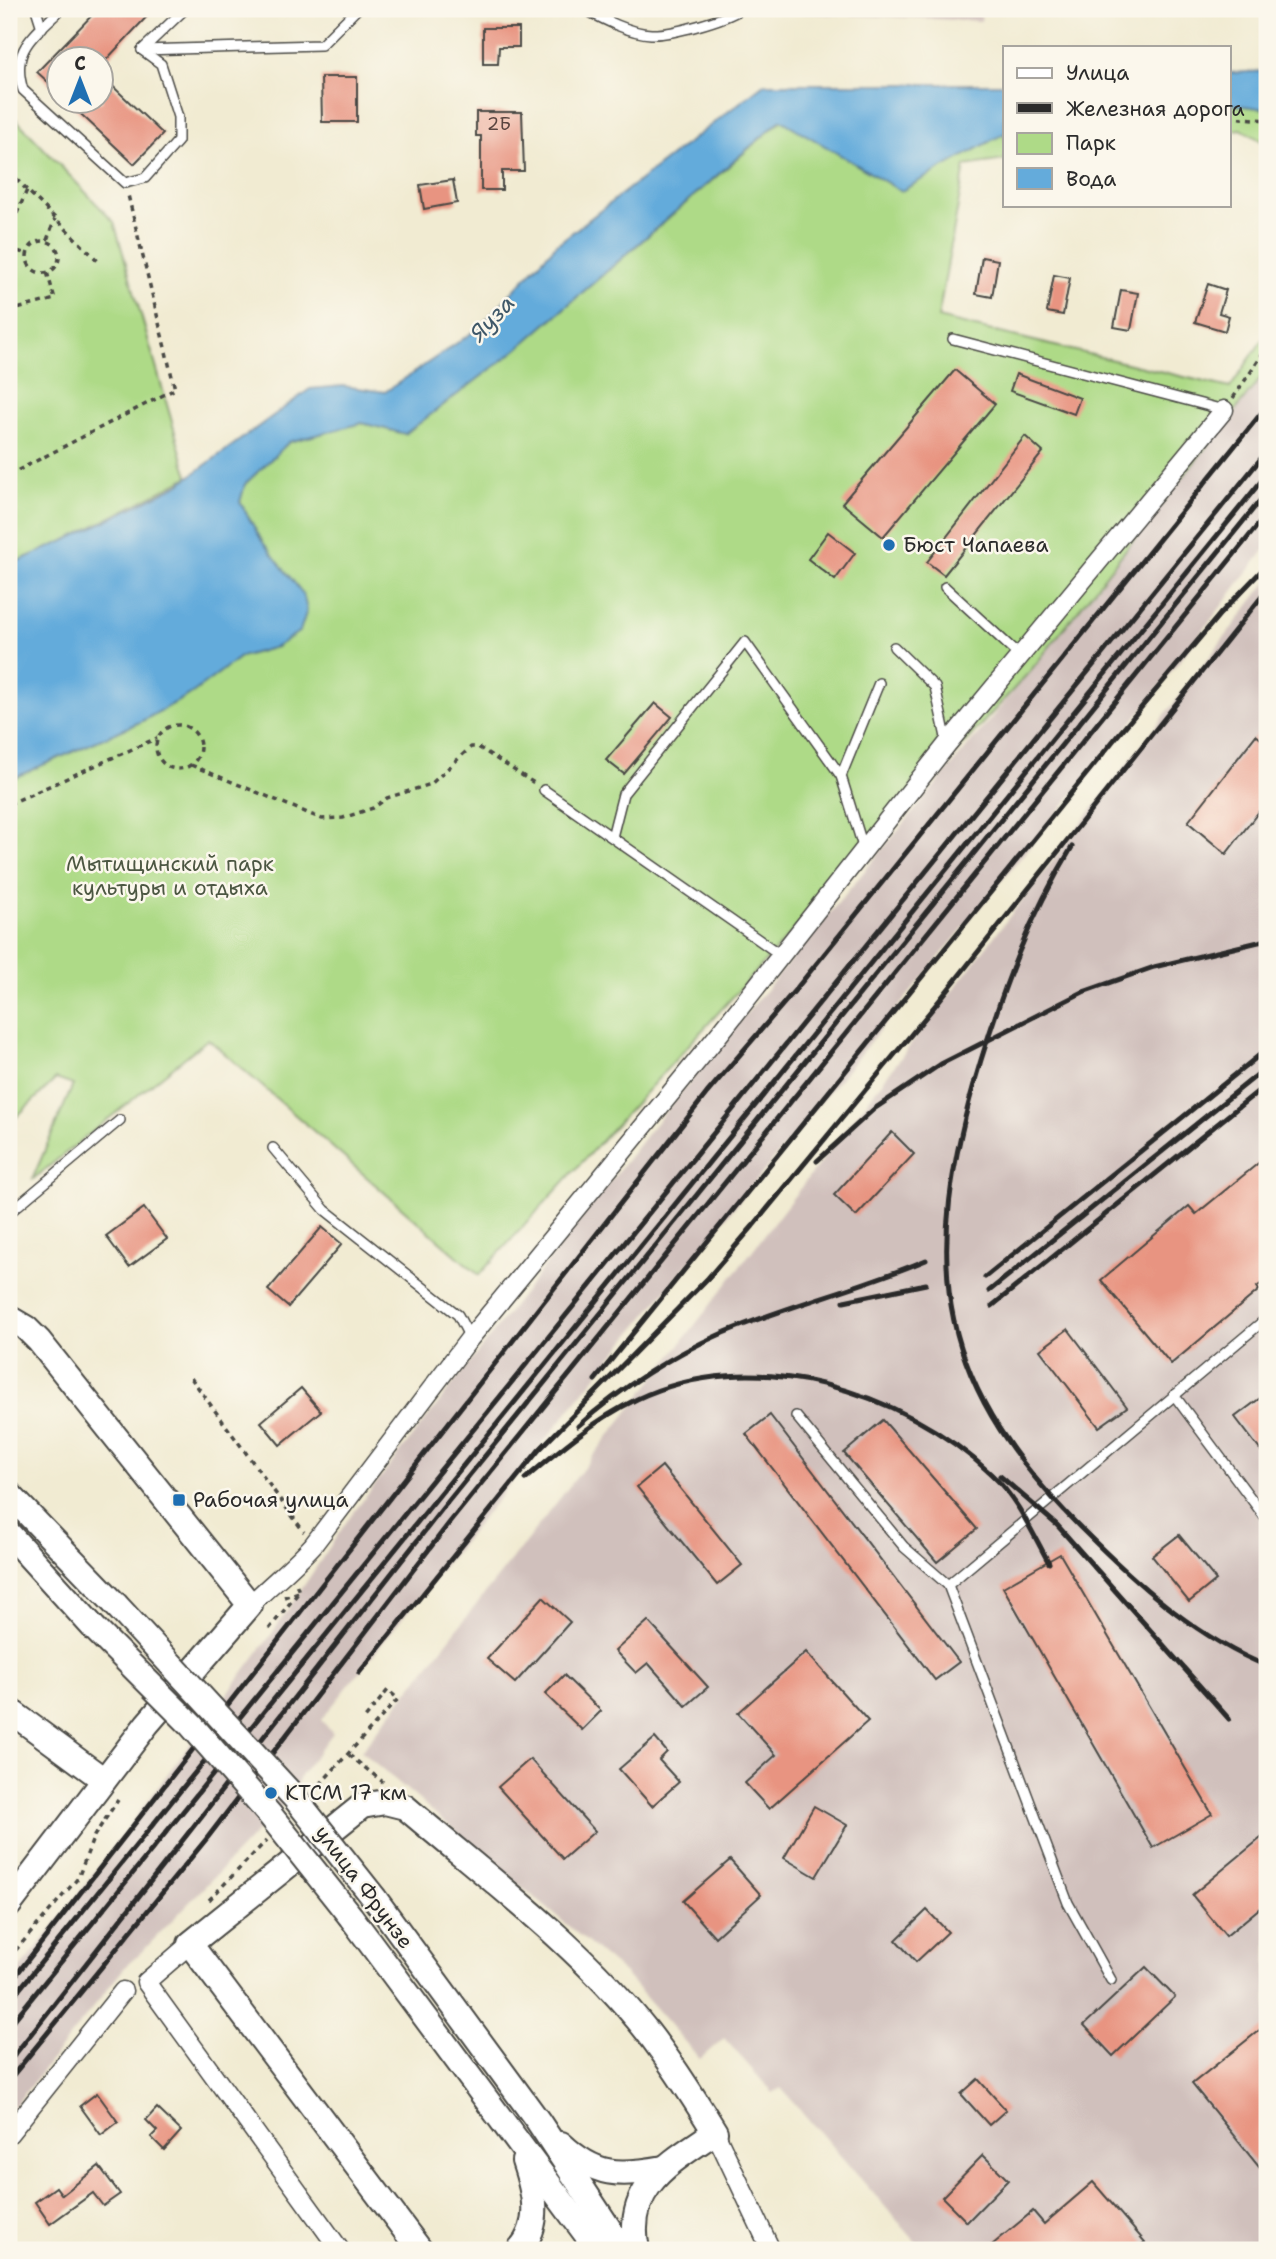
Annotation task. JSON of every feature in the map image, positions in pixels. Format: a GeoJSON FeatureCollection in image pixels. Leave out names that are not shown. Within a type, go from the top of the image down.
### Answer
{"type":"FeatureCollection","features":[{"type":"Feature","properties":{"kind":"main road"},"geometry":{"type":"LineString","coordinates":[[9,1318],[26,1328],[39,1341],[250,1605],[147,1724],[113,1787],[10,1903]]}},
{"type":"Feature","properties":{"kind":"main road","name":"улица Фрунзе"},"geometry":{"type":"LineString","coordinates":[[9,1494],[295,1798],[375,1899],[538,2121],[623,2250]]}},
{"type":"Feature","properties":{"kind":"main road","name":"улица Фрунзе"},"geometry":{"type":"LineString","coordinates":[[9,1534],[94,1628],[191,1725],[270,1815],[351,1916],[515,2134],[598,2250]]}},
{"type":"Feature","properties":{"kind":"main road"},"geometry":{"type":"LineString","coordinates":[[9,1710],[113,1787]]}},
{"type":"Feature","properties":{"kind":"main road"},"geometry":{"type":"LineString","coordinates":[[420,2250],[190,1944],[362,1806],[376,1802],[400,1805],[547,1927],[604,1983],[647,2031],[715,2132],[664,2168],[645,2189],[636,2209],[637,2250]]}},
{"type":"Feature","properties":{"kind":"main road"},"geometry":{"type":"LineString","coordinates":[[538,2121],[569,2151],[599,2170],[629,2174],[664,2168]]}},
{"type":"Feature","properties":{"kind":"main road"},"geometry":{"type":"LineString","coordinates":[[515,2134],[535,2203],[532,2226],[519,2250]]}},
{"type":"Feature","properties":{"kind":"street"},"geometry":{"type":"LineString","coordinates":[[250,1605],[278,1577],[291,1570],[313,1545],[470,1338],[782,956],[1019,655],[1224,410]]}},
{"type":"Feature","properties":{"kind":"street"},"geometry":{"type":"LineString","coordinates":[[190,1944],[146,1982],[340,2250]]}},
{"type":"Feature","properties":{"kind":"street"},"geometry":{"type":"LineString","coordinates":[[9,2134],[123,1991]]}},
{"type":"Feature","properties":{"kind":"street"},"geometry":{"type":"LineString","coordinates":[[715,2132],[771,2250]]}},
{"type":"Feature","properties":{"kind":"lane"},"geometry":{"type":"LineString","coordinates":[[36,9],[42,28]]}},
{"type":"Feature","properties":{"kind":"lane"},"geometry":{"type":"LineString","coordinates":[[61,9],[18,58],[18,74],[23,90],[125,183],[145,178],[178,141],[178,117],[161,64],[142,50]]}},
{"type":"Feature","properties":{"kind":"lane"},"geometry":{"type":"LineString","coordinates":[[142,50],[185,9]]}},
{"type":"Feature","properties":{"kind":"lane"},"geometry":{"type":"LineString","coordinates":[[142,50],[321,45],[358,9]]}},
{"type":"Feature","properties":{"kind":"lane"},"geometry":{"type":"LineString","coordinates":[[584,9],[606,21],[651,34],[698,25],[741,9]]}},
{"type":"Feature","properties":{"kind":"lane"},"geometry":{"type":"LineString","coordinates":[[953,339],[1224,410]]}},
{"type":"Feature","properties":{"kind":"lane"},"geometry":{"type":"LineString","coordinates":[[945,587],[1019,655]]}},
{"type":"Feature","properties":{"kind":"lane"},"geometry":{"type":"LineString","coordinates":[[612,837],[623,794],[745,642],[841,776],[865,852]]}},
{"type":"Feature","properties":{"kind":"lane"},"geometry":{"type":"LineString","coordinates":[[894,647],[935,687],[948,743]]}},
{"type":"Feature","properties":{"kind":"lane"},"geometry":{"type":"LineString","coordinates":[[841,776],[879,683]]}},
{"type":"Feature","properties":{"kind":"lane"},"geometry":{"type":"LineString","coordinates":[[544,790],[782,956]]}},
{"type":"Feature","properties":{"kind":"lane"},"geometry":{"type":"LineString","coordinates":[[9,1213],[120,1120]]}},
{"type":"Feature","properties":{"kind":"lane"},"geometry":{"type":"LineString","coordinates":[[273,1148],[325,1210],[458,1315],[470,1338]]}},
{"type":"Feature","properties":{"kind":"lane"},"geometry":{"type":"LineString","coordinates":[[948,1586],[1267,1318]]}},
{"type":"Feature","properties":{"kind":"lane"},"geometry":{"type":"LineString","coordinates":[[1174,1395],[1267,1520]]}},
{"type":"Feature","properties":{"kind":"lane"},"geometry":{"type":"LineString","coordinates":[[796,1416],[904,1547],[948,1586],[1068,1903],[1111,1980]]}},
{"type":"Feature","properties":{"kind":"path"},"geometry":{"type":"LineString","coordinates":[[1230,117],[1267,120]]}},
{"type":"Feature","properties":{"kind":"path"},"geometry":{"type":"LineString","coordinates":[[9,172],[97,261]]}},
{"type":"Feature","properties":{"kind":"path"},"geometry":{"type":"LineString","coordinates":[[9,475],[175,389],[125,183]]}},
{"type":"Feature","properties":{"kind":"path"},"geometry":{"type":"LineString","coordinates":[[9,232],[27,190]]}},
{"type":"Feature","properties":{"kind":"path"},"geometry":{"type":"LineString","coordinates":[[47,240],[55,218]]}},
{"type":"Feature","properties":{"kind":"path"},"geometry":{"type":"LineString","coordinates":[[47,240],[59,252],[55,269],[40,274],[26,260],[31,245],[47,240]]}},
{"type":"Feature","properties":{"kind":"path"},"geometry":{"type":"LineString","coordinates":[[9,249],[28,254]]}},
{"type":"Feature","properties":{"kind":"path"},"geometry":{"type":"LineString","coordinates":[[9,311],[55,299],[47,272]]}},
{"type":"Feature","properties":{"kind":"path"},"geometry":{"type":"LineString","coordinates":[[1224,410],[1267,348]]}},
{"type":"Feature","properties":{"kind":"path"},"geometry":{"type":"LineString","coordinates":[[9,838],[12,827],[9,804],[158,738],[167,728],[188,728],[200,746],[191,765]]}},
{"type":"Feature","properties":{"kind":"path"},"geometry":{"type":"LineString","coordinates":[[158,738],[156,753],[164,765],[178,769],[191,765],[322,819],[343,818],[432,784],[471,747],[478,747],[544,790]]}},
{"type":"Feature","properties":{"kind":"path"},"geometry":{"type":"LineString","coordinates":[[191,1378],[313,1545]]}},
{"type":"Feature","properties":{"kind":"path"},"geometry":{"type":"LineString","coordinates":[[277,1600],[299,1592]]}},
{"type":"Feature","properties":{"kind":"path"},"geometry":{"type":"LineString","coordinates":[[269,1629],[292,1602]]}},
{"type":"Feature","properties":{"kind":"path"},"geometry":{"type":"LineString","coordinates":[[365,1718],[383,1695]]}},
{"type":"Feature","properties":{"kind":"path"},"geometry":{"type":"LineString","coordinates":[[9,1958],[78,1878],[113,1787]]}},
{"type":"Feature","properties":{"kind":"shaded area"},"geometry":{"type":"Polygon","coordinates":[[[798,9],[982,9],[981,21],[798,13],[798,9]]]}},
{"type":"Feature","properties":{"kind":"shaded area"},"geometry":{"type":"Polygon","coordinates":[[[1267,370],[1267,547],[1141,711],[602,1369],[321,1720],[333,1733],[300,1776],[295,1792],[138,1956],[129,1962],[9,2113],[9,1980],[39,1946],[269,1638],[347,1521],[651,1129],[1031,670],[1267,370]]]}},
{"type":"Feature","properties":{"kind":"shaded area"},"geometry":{"type":"Polygon","coordinates":[[[1267,582],[1267,2250],[923,2250],[781,2088],[773,2093],[724,2038],[700,2059],[625,1974],[361,1751],[638,1399],[1267,582]]]}},
{"type":"Feature","properties":{"kind":"green space"},"geometry":{"type":"Polygon","coordinates":[[[1230,104],[1267,109],[1267,144],[1241,129],[1230,131],[1230,104]]]}},
{"type":"Feature","properties":{"kind":"green space"},"geometry":{"type":"Polygon","coordinates":[[[9,112],[114,222],[188,477],[71,538],[9,565],[9,112]]]}},
{"type":"Feature","properties":{"kind":"green space","name":"Мытищинский парк культуры и отдыха"},"geometry":{"type":"Polygon","coordinates":[[[782,120],[901,191],[1003,134],[1003,160],[965,166],[938,318],[1230,388],[1267,333],[1267,370],[1031,670],[479,1275],[208,1039],[32,1180],[73,1085],[56,1079],[9,1124],[9,780],[142,721],[191,694],[240,657],[276,647],[262,541],[240,502],[245,484],[289,442],[362,423],[405,434],[516,350],[782,120]]]}},
{"type":"Feature","properties":{"kind":"water"},"geometry":{"type":"Polygon","coordinates":[[[1267,71],[1267,109],[1230,104],[1230,73],[1267,71]]]}},
{"type":"Feature","properties":{"kind":"water","name":"Яуза"},"geometry":{"type":"Polygon","coordinates":[[[764,84],[1003,84],[1003,134],[901,191],[781,120],[516,350],[405,434],[362,423],[289,442],[245,484],[240,502],[262,541],[303,594],[307,610],[300,631],[276,647],[240,657],[191,694],[142,721],[9,780],[9,565],[71,538],[178,485],[310,389],[343,386],[385,392],[479,328],[556,245],[764,84]]]}},
{"type":"Feature","properties":{"kind":"building"},"geometry":{"type":"Polygon","coordinates":[[[98,9],[154,9],[116,49],[116,46],[62,46],[98,9]]]}},
{"type":"Feature","properties":{"kind":"building"},"geometry":{"type":"Polygon","coordinates":[[[483,28],[519,28],[519,47],[499,47],[498,64],[483,64],[483,28]]]}},
{"type":"Feature","properties":{"kind":"building"},"geometry":{"type":"Polygon","coordinates":[[[46,63],[46,80],[37,72],[46,63]]]}},
{"type":"Feature","properties":{"kind":"building"},"geometry":{"type":"Polygon","coordinates":[[[321,77],[357,77],[357,122],[322,122],[321,77]]]}},
{"type":"Feature","properties":{"kind":"building"},"geometry":{"type":"Polygon","coordinates":[[[116,89],[163,134],[134,164],[83,116],[116,116],[116,89]]]}},
{"type":"Feature","properties":{"kind":"building"},"geometry":{"type":"Polygon","coordinates":[[[476,112],[522,112],[524,171],[502,171],[502,190],[481,190],[481,136],[476,136],[476,112]]]}},
{"type":"Feature","properties":{"kind":"building"},"geometry":{"type":"Polygon","coordinates":[[[453,180],[457,203],[424,209],[420,185],[453,180]]]}},
{"type":"Feature","properties":{"kind":"building"},"geometry":{"type":"Polygon","coordinates":[[[982,257],[998,260],[992,297],[976,294],[982,257]]]}},
{"type":"Feature","properties":{"kind":"building"},"geometry":{"type":"Polygon","coordinates":[[[1054,275],[1070,278],[1063,315],[1047,312],[1054,275]]]}},
{"type":"Feature","properties":{"kind":"building"},"geometry":{"type":"Polygon","coordinates":[[[1208,284],[1226,290],[1219,313],[1229,316],[1225,331],[1195,322],[1208,284]]]}},
{"type":"Feature","properties":{"kind":"building"},"geometry":{"type":"Polygon","coordinates":[[[1121,290],[1138,293],[1131,330],[1114,327],[1121,290]]]}},
{"type":"Feature","properties":{"kind":"building"},"geometry":{"type":"Polygon","coordinates":[[[955,370],[995,404],[883,537],[842,503],[955,370]]]}},
{"type":"Feature","properties":{"kind":"building"},"geometry":{"type":"Polygon","coordinates":[[[1016,374],[1080,398],[1074,414],[1010,391],[1016,374]]]}},
{"type":"Feature","properties":{"kind":"building"},"geometry":{"type":"Polygon","coordinates":[[[1025,436],[1043,452],[944,575],[927,562],[1025,436]]]}},
{"type":"Feature","properties":{"kind":"building"},"geometry":{"type":"Polygon","coordinates":[[[828,532],[855,553],[835,580],[808,559],[828,532]]]}},
{"type":"Feature","properties":{"kind":"building"},"geometry":{"type":"Polygon","coordinates":[[[655,703],[672,717],[624,774],[606,760],[655,703]]]}},
{"type":"Feature","properties":{"kind":"building"},"geometry":{"type":"Polygon","coordinates":[[[1256,735],[1267,744],[1267,801],[1226,854],[1188,822],[1256,735]]]}},
{"type":"Feature","properties":{"kind":"building"},"geometry":{"type":"Polygon","coordinates":[[[892,1132],[914,1154],[856,1216],[834,1195],[892,1132]]]}},
{"type":"Feature","properties":{"kind":"building"},"geometry":{"type":"Polygon","coordinates":[[[1267,1156],[1267,1279],[1257,1287],[1259,1290],[1171,1364],[1101,1280],[1189,1206],[1196,1214],[1267,1156]]]}},
{"type":"Feature","properties":{"kind":"building"},"geometry":{"type":"Polygon","coordinates":[[[144,1208],[167,1239],[129,1267],[106,1236],[144,1208]]]}},
{"type":"Feature","properties":{"kind":"building"},"geometry":{"type":"Polygon","coordinates":[[[322,1227],[342,1244],[288,1307],[268,1290],[322,1227]]]}},
{"type":"Feature","properties":{"kind":"building"},"geometry":{"type":"Polygon","coordinates":[[[1068,1329],[1127,1407],[1099,1427],[1040,1350],[1068,1329]]]}},
{"type":"Feature","properties":{"kind":"building"},"geometry":{"type":"Polygon","coordinates":[[[301,1388],[321,1411],[280,1445],[261,1422],[301,1388]]]}},
{"type":"Feature","properties":{"kind":"building"},"geometry":{"type":"Polygon","coordinates":[[[1267,1393],[1267,1459],[1235,1417],[1267,1393]]]}},
{"type":"Feature","properties":{"kind":"building"},"geometry":{"type":"Polygon","coordinates":[[[770,1415],[959,1662],[935,1680],[746,1434],[770,1415]]]}},
{"type":"Feature","properties":{"kind":"building"},"geometry":{"type":"Polygon","coordinates":[[[883,1420],[977,1529],[937,1562],[844,1453],[883,1420]]]}},
{"type":"Feature","properties":{"kind":"building"},"geometry":{"type":"Polygon","coordinates":[[[662,1466],[742,1565],[717,1585],[637,1487],[662,1466]]]}},
{"type":"Feature","properties":{"kind":"building"},"geometry":{"type":"Polygon","coordinates":[[[1179,1535],[1216,1580],[1189,1602],[1152,1556],[1179,1535]]]}},
{"type":"Feature","properties":{"kind":"building"},"geometry":{"type":"Polygon","coordinates":[[[1060,1554],[1212,1814],[1153,1848],[1003,1587],[1060,1554]]]}},
{"type":"Feature","properties":{"kind":"building"},"geometry":{"type":"Polygon","coordinates":[[[543,1597],[570,1622],[515,1683],[487,1659],[543,1597]]]}},
{"type":"Feature","properties":{"kind":"building"},"geometry":{"type":"Polygon","coordinates":[[[648,1621],[708,1687],[686,1706],[648,1663],[636,1673],[615,1651],[648,1621]]]}},
{"type":"Feature","properties":{"kind":"building"},"geometry":{"type":"Polygon","coordinates":[[[806,1652],[868,1721],[769,1809],[745,1783],[776,1755],[738,1713],[806,1652]]]}},
{"type":"Feature","properties":{"kind":"building"},"geometry":{"type":"Polygon","coordinates":[[[564,1675],[601,1711],[582,1730],[545,1694],[564,1675]]]}},
{"type":"Feature","properties":{"kind":"building"},"geometry":{"type":"Polygon","coordinates":[[[655,1738],[667,1752],[659,1760],[679,1782],[652,1806],[619,1769],[655,1738]]]}},
{"type":"Feature","properties":{"kind":"building"},"geometry":{"type":"Polygon","coordinates":[[[530,1759],[595,1831],[563,1859],[498,1787],[530,1759]]]}},
{"type":"Feature","properties":{"kind":"building"},"geometry":{"type":"Polygon","coordinates":[[[814,1806],[847,1825],[816,1877],[784,1858],[814,1806]]]}},
{"type":"Feature","properties":{"kind":"building"},"geometry":{"type":"Polygon","coordinates":[[[1267,1833],[1267,1902],[1226,1936],[1192,1895],[1267,1833]]]}},
{"type":"Feature","properties":{"kind":"building"},"geometry":{"type":"Polygon","coordinates":[[[730,1860],[761,1895],[715,1937],[683,1901],[730,1860]]]}},
{"type":"Feature","properties":{"kind":"building"},"geometry":{"type":"Polygon","coordinates":[[[927,1910],[948,1932],[916,1962],[896,1940],[927,1910]]]}},
{"type":"Feature","properties":{"kind":"building"},"geometry":{"type":"Polygon","coordinates":[[[1146,1967],[1175,1997],[1113,2056],[1084,2025],[1146,1967]]]}},
{"type":"Feature","properties":{"kind":"building"},"geometry":{"type":"Polygon","coordinates":[[[1267,2024],[1267,2177],[1192,2084],[1267,2024]]]}},
{"type":"Feature","properties":{"kind":"building"},"geometry":{"type":"Polygon","coordinates":[[[978,2079],[1006,2110],[989,2125],[961,2094],[978,2079]]]}},
{"type":"Feature","properties":{"kind":"building"},"geometry":{"type":"Polygon","coordinates":[[[97,2093],[118,2122],[101,2135],[80,2106],[97,2093]]]}},
{"type":"Feature","properties":{"kind":"building"},"geometry":{"type":"Polygon","coordinates":[[[157,2108],[181,2131],[164,2150],[151,2137],[157,2131],[146,2120],[157,2108]]]}},
{"type":"Feature","properties":{"kind":"building"},"geometry":{"type":"Polygon","coordinates":[[[983,2155],[1008,2180],[967,2222],[942,2197],[983,2155]]]}},
{"type":"Feature","properties":{"kind":"building"},"geometry":{"type":"Polygon","coordinates":[[[99,2166],[120,2194],[103,2206],[93,2193],[50,2224],[35,2202],[56,2187],[62,2195],[99,2166]]]}},
{"type":"Feature","properties":{"kind":"building"},"geometry":{"type":"Polygon","coordinates":[[[1093,2182],[1145,2242],[1135,2250],[986,2250],[1033,2211],[1044,2224],[1093,2182]]]}},
{"type":"Feature","properties":{"kind":"railway"},"geometry":{"type":"LineString","coordinates":[[9,1984],[707,1093],[796,989],[1267,406]]}},
{"type":"Feature","properties":{"kind":"railway"},"geometry":{"type":"LineString","coordinates":[[9,2002],[1267,451]]}},
{"type":"Feature","properties":{"kind":"railway"},"geometry":{"type":"LineString","coordinates":[[9,2026],[1267,474]]}},
{"type":"Feature","properties":{"kind":"railway"},"geometry":{"type":"LineString","coordinates":[[9,2062],[442,1509],[1267,492]]}},
{"type":"Feature","properties":{"kind":"railway"},"geometry":{"type":"LineString","coordinates":[[9,2080],[208,1837],[450,1522],[1267,514]]}},
{"type":"Feature","properties":{"kind":"railway"},"geometry":{"type":"LineString","coordinates":[[595,1380],[1118,735],[1220,614],[1267,565]]}},
{"type":"Feature","properties":{"kind":"railway"},"geometry":{"type":"LineString","coordinates":[[359,1673],[539,1450],[708,1278],[753,1226],[938,1002],[1267,590]]}},
{"type":"Feature","properties":{"kind":"railway"},"geometry":{"type":"LineString","coordinates":[[1072,847],[1030,925],[1009,977],[981,1060],[961,1134],[950,1201],[947,1262],[954,1320],[971,1375],[1000,1429],[1040,1484],[1093,1540],[1174,1612],[1219,1642],[1267,1666]]}},
{"type":"Feature","properties":{"kind":"railway"},"geometry":{"type":"LineString","coordinates":[[817,1161],[874,1109],[941,1064],[1083,992],[1154,967],[1267,940]]}},
{"type":"Feature","properties":{"kind":"railway"},"geometry":{"type":"LineString","coordinates":[[985,1277],[1267,1049]]}},
{"type":"Feature","properties":{"kind":"railway"},"geometry":{"type":"LineString","coordinates":[[989,1291],[1267,1067]]}},
{"type":"Feature","properties":{"kind":"railway"},"geometry":{"type":"LineString","coordinates":[[992,1306],[1267,1084]]}},
{"type":"Feature","properties":{"kind":"railway"},"geometry":{"type":"LineString","coordinates":[[578,1426],[647,1374],[703,1342],[748,1323],[926,1260]]}},
{"type":"Feature","properties":{"kind":"railway"},"geometry":{"type":"LineString","coordinates":[[844,1301],[926,1284]]}},
{"type":"Feature","properties":{"kind":"railway"},"geometry":{"type":"LineString","coordinates":[[525,1479],[593,1425],[637,1399],[682,1383],[728,1376],[776,1376],[824,1384],[871,1399],[915,1419],[955,1444],[991,1474],[1009,1494],[1049,1563]]}},
{"type":"Feature","properties":{"kind":"railway"},"geometry":{"type":"LineString","coordinates":[[1000,1476],[1057,1525],[1229,1719]]}},
{"type":"Feature","properties":{"kind":"place","name":"Бюст Чапаева"},"geometry":{"type":"Point","coordinates":[889,545]}},
{"type":"Feature","properties":{"kind":"place","name":"Рабочая улица"},"geometry":{"type":"Point","coordinates":[179,1500]}},
{"type":"Feature","properties":{"kind":"place","name":"КТСМ 17 км"},"geometry":{"type":"Point","coordinates":[271,1793]}}]}
